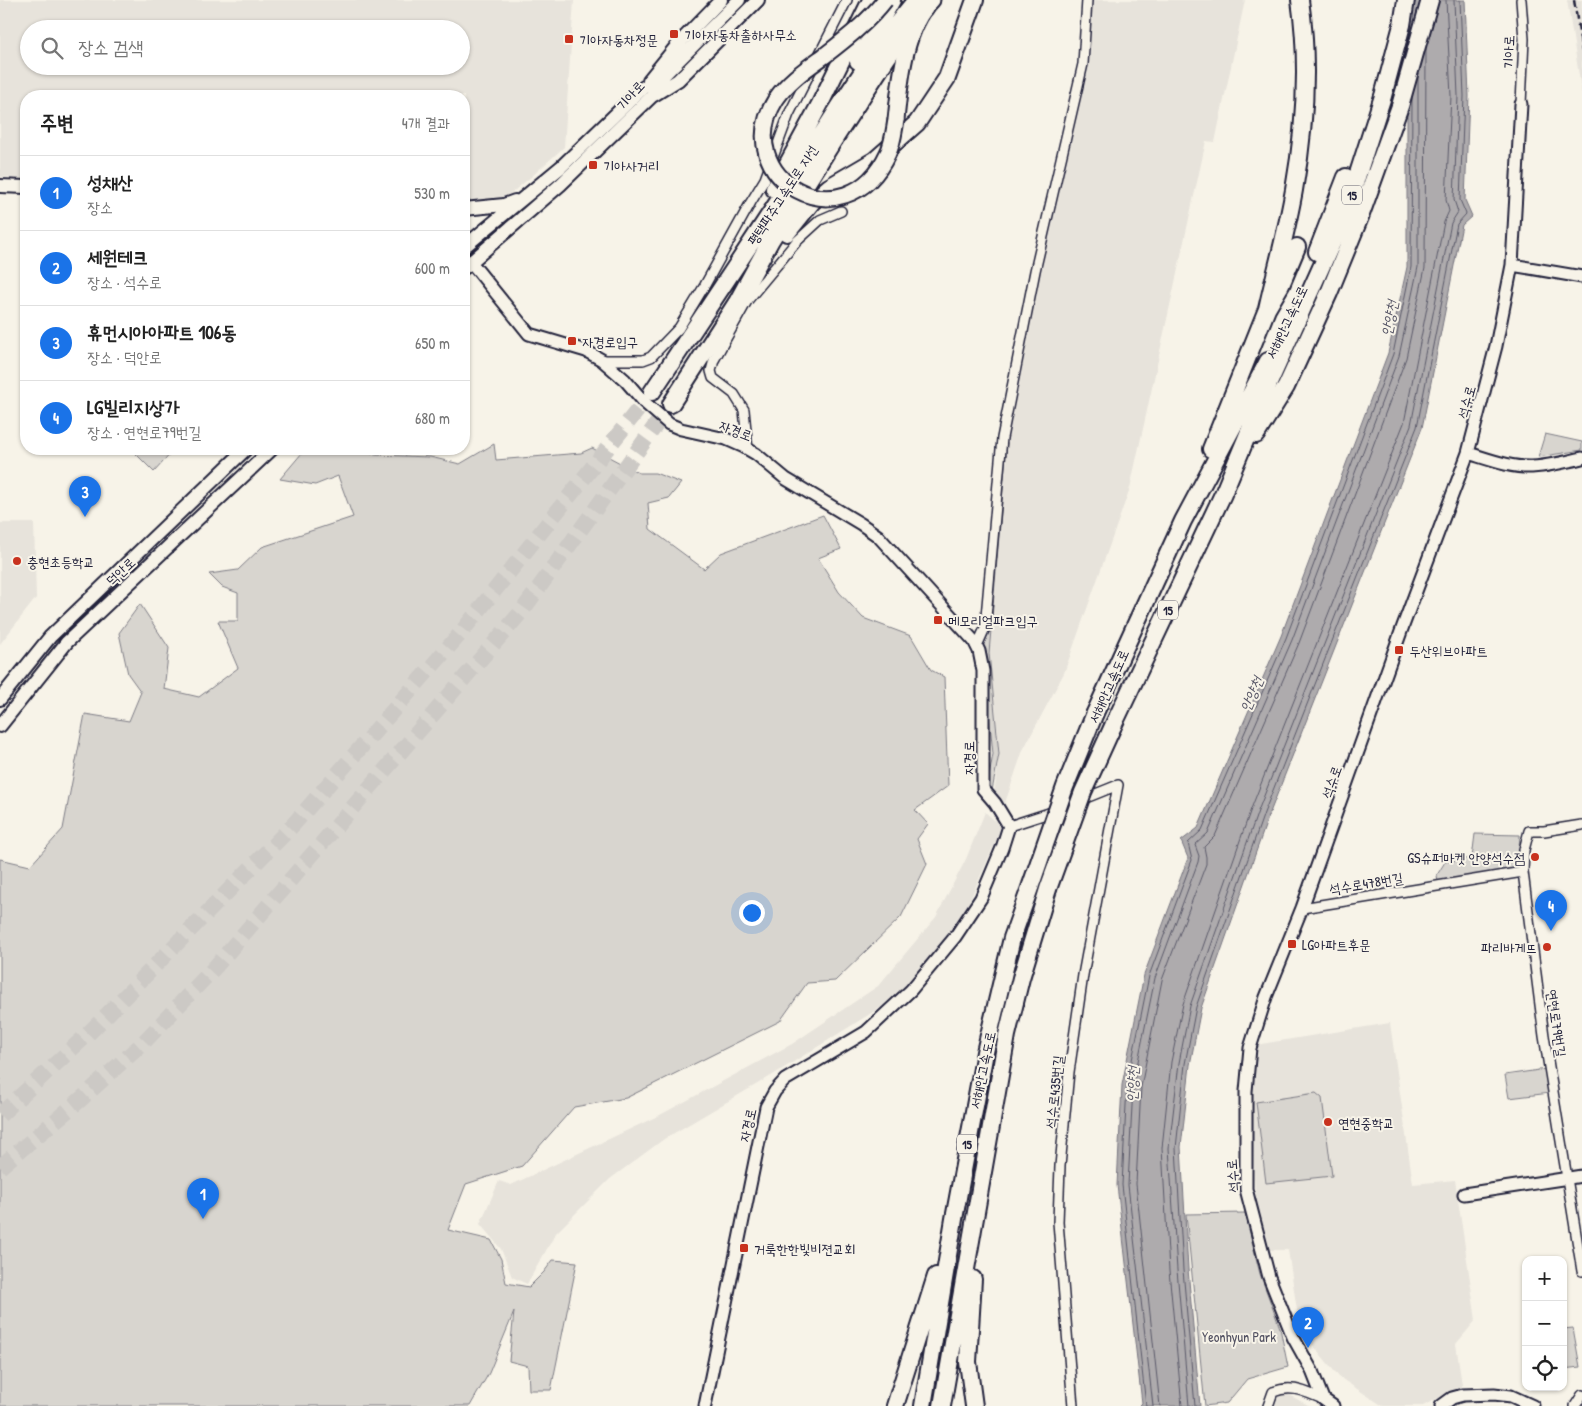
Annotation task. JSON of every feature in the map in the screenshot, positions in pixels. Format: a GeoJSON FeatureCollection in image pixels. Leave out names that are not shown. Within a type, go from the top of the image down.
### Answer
{"type":"FeatureCollection","features":[{"type":"Feature","properties":{"kind":"highway"},"geometry":{"type":"LineString","coordinates":[[720,290],[820,104],[872,0]]}},
{"type":"Feature","properties":{"kind":"highway"},"geometry":{"type":"LineString","coordinates":[[885,0],[860,28],[794,78],[781,92],[769,113],[766,122],[766,147],[774,170],[791,187],[803,194],[834,198],[859,189],[875,174],[891,146],[906,53],[926,2]]}},
{"type":"Feature","properties":{"kind":"highway"},"geometry":{"type":"LineString","coordinates":[[824,131],[831,108],[892,0]]}},
{"type":"Feature","properties":{"kind":"highway"},"geometry":{"type":"LineString","coordinates":[[947,78],[955,44],[961,0]]}},
{"type":"Feature","properties":{"kind":"highway"},"geometry":{"type":"LineString","coordinates":[[737,302],[795,221],[812,202],[829,187],[876,160],[917,123],[947,78],[975,0]]}},
{"type":"Feature","properties":{"kind":"highway"},"geometry":{"type":"LineString","coordinates":[[1183,521],[1267,309],[1290,244],[1302,126],[1304,56],[1300,0]]}},
{"type":"Feature","properties":{"kind":"highway","name":"서해안고속도로"},"geometry":{"type":"LineString","coordinates":[[942,1406],[1007,1035],[1021,978],[1048,889],[1083,792],[1223,494],[1266,379],[1335,209],[1375,89],[1396,0]]}},
{"type":"Feature","properties":{"kind":"highway","name":"서해안고속도로"},"geometry":{"type":"LineString","coordinates":[[923,1406],[954,1219],[987,1043],[1012,938],[1030,885],[1065,787],[1095,713],[1183,521],[1266,379],[1345,214],[1384,96],[1402,25],[1406,0]]}},
{"type":"Feature","properties":{"kind":"highway"},"geometry":{"type":"LineString","coordinates":[[1223,494],[1286,387],[1329,294],[1360,217],[1400,106],[1430,0]]}},
{"type":"Feature","properties":{"kind":"highway","name":"평택파주고속도로 지선"},"geometry":{"type":"LineString","coordinates":[[652,392],[863,70],[892,29],[926,2]]}},
{"type":"Feature","properties":{"kind":"highway","name":"평택파주고속도로 지선"},"geometry":{"type":"LineString","coordinates":[[671,404],[737,302],[771,240],[837,135],[926,2]]}},
{"type":"Feature","properties":{"kind":"highway"},"geometry":{"type":"LineString","coordinates":[[974,1406],[968,1362],[975,1217]]}},
{"type":"Feature","properties":{"kind":"highway"},"geometry":{"type":"LineString","coordinates":[[895,1406],[954,1219]]}},
{"type":"Feature","properties":{"kind":"main road"},"geometry":{"type":"LineString","coordinates":[[648,92],[679,44],[721,0]]}},
{"type":"Feature","properties":{"kind":"main road","name":"기아로"},"geometry":{"type":"LineString","coordinates":[[470,258],[560,185],[664,75],[740,0]]}},
{"type":"Feature","properties":{"kind":"main road"},"geometry":{"type":"LineString","coordinates":[[648,92],[678,80],[758,0]]}},
{"type":"Feature","properties":{"kind":"main road","name":"기아로"},"geometry":{"type":"LineString","coordinates":[[470,242],[648,92]]}},
{"type":"Feature","properties":{"kind":"main road"},"geometry":{"type":"LineString","coordinates":[[0,186],[20,187]]}},
{"type":"Feature","properties":{"kind":"main road"},"geometry":{"type":"LineString","coordinates":[[470,208],[504,205],[526,196]]}},
{"type":"Feature","properties":{"kind":"main road","name":"덕안로"},"geometry":{"type":"LineString","coordinates":[[0,699],[34,656],[63,624],[240,455]]}},
{"type":"Feature","properties":{"kind":"main road","name":"덕안로"},"geometry":{"type":"LineString","coordinates":[[0,726],[67,642],[266,455]]}},
{"type":"Feature","properties":{"kind":"street"},"geometry":{"type":"LineString","coordinates":[[602,360],[643,360],[651,358],[679,328],[751,202],[768,181],[789,114],[848,0]]}},
{"type":"Feature","properties":{"kind":"street"},"geometry":{"type":"LineString","coordinates":[[977,646],[986,628],[1002,438],[1035,271],[1083,64],[1087,0]]}},
{"type":"Feature","properties":{"kind":"street","name":"기아로"},"geometry":{"type":"LineString","coordinates":[[1521,104],[1524,38],[1522,0]]}},
{"type":"Feature","properties":{"kind":"street","name":"석수로"},"geometry":{"type":"LineString","coordinates":[[1323,1398],[1312,1370],[1293,1337],[1269,1277],[1248,1197],[1246,1181],[1246,1091],[1250,1048],[1266,997],[1302,908],[1403,626],[1468,453],[1496,346],[1512,265],[1521,104]]}},
{"type":"Feature","properties":{"kind":"street"},"geometry":{"type":"LineString","coordinates":[[748,450],[744,410],[734,394],[713,378],[711,371],[714,360],[747,301],[796,240],[820,220],[841,210]]}},
{"type":"Feature","properties":{"kind":"street"},"geometry":{"type":"LineString","coordinates":[[812,211],[820,220]]}},
{"type":"Feature","properties":{"kind":"street"},"geometry":{"type":"LineString","coordinates":[[1512,265],[1582,277]]}},
{"type":"Feature","properties":{"kind":"street","name":"자경로"},"geometry":{"type":"LineString","coordinates":[[470,266],[529,334],[586,351],[602,360],[625,380],[644,402],[670,424],[681,429],[726,439],[748,450],[786,479],[878,536],[974,641],[979,651],[983,671],[983,789],[996,803],[1009,826],[1002,848],[981,898],[955,938],[911,990],[866,1032],[785,1080],[774,1091],[766,1107],[705,1406]]}},
{"type":"Feature","properties":{"kind":"street"},"geometry":{"type":"LineString","coordinates":[[1468,453],[1506,464],[1531,467],[1564,463],[1582,458]]}},
{"type":"Feature","properties":{"kind":"street","name":"석수로435번길"},"geometry":{"type":"LineString","coordinates":[[1009,826],[1046,814],[1118,785],[1083,975],[1069,1072],[1060,1166],[1058,1222],[1073,1406]]}},
{"type":"Feature","properties":{"kind":"street","name":"연현로79번길"},"geometry":{"type":"LineString","coordinates":[[1582,825],[1544,831],[1529,831],[1524,850],[1523,872],[1544,1036],[1582,1271]]}},
{"type":"Feature","properties":{"kind":"street","name":"석수로478번길"},"geometry":{"type":"LineString","coordinates":[[1302,908],[1523,872]]}},
{"type":"Feature","properties":{"kind":"street"},"geometry":{"type":"LineString","coordinates":[[1464,1194],[1582,1176]]}},
{"type":"Feature","properties":{"kind":"street"},"geometry":{"type":"LineString","coordinates":[[1268,1406],[1274,1392],[1283,1388],[1292,1388],[1323,1398],[1333,1406]]}},
{"type":"Feature","properties":{"kind":"street"},"geometry":{"type":"LineString","coordinates":[[1441,1406],[1452,1398],[1463,1395],[1494,1394],[1511,1396],[1533,1406]]}},
{"type":"Feature","properties":{"kind":"street"},"geometry":{"type":"LineString","coordinates":[[1575,1406],[1582,1395]]}},
{"type":"Feature","properties":{"kind":"shaded area"},"geometry":{"type":"Polygon","coordinates":[[[0,0],[574,0],[564,147],[510,194],[484,203],[470,204],[470,90],[20,90],[20,179],[0,177],[0,0]]]}},
{"type":"Feature","properties":{"kind":"shaded area"},"geometry":{"type":"Polygon","coordinates":[[[1087,0],[1245,0],[1215,142],[1206,141],[1130,488],[1064,673],[1023,750],[1005,803],[994,795],[999,754],[989,653],[1007,443],[1081,71],[1087,0]]]}},
{"type":"Feature","properties":{"kind":"shaded area"},"geometry":{"type":"Polygon","coordinates":[[[1567,0],[1582,0],[1582,94],[1581,88],[1567,0]]]}},
{"type":"Feature","properties":{"kind":"shaded area","name":"충현초등학교"},"geometry":{"type":"Polygon","coordinates":[[[0,523],[34,523],[36,598],[0,644],[0,523]]]}},
{"type":"Feature","properties":{"kind":"shaded area"},"geometry":{"type":"Polygon","coordinates":[[[985,812],[1002,827],[962,918],[921,970],[881,1007],[771,1076],[664,1139],[610,1179],[556,1233],[527,1284],[512,1277],[501,1249],[480,1224],[499,1181],[511,1185],[660,1115],[792,1044],[878,986],[936,917],[966,859],[985,812]]]}},
{"type":"Feature","properties":{"kind":"shaded area"},"geometry":{"type":"Polygon","coordinates":[[[1390,1023],[1413,1184],[1455,1180],[1476,1320],[1456,1344],[1462,1385],[1458,1392],[1436,1399],[1423,1406],[1383,1406],[1339,1377],[1308,1339],[1298,1317],[1288,1250],[1264,1250],[1255,1189],[1250,1089],[1255,1045],[1390,1023]]]}},
{"type":"Feature","properties":{"kind":"shaded area"},"geometry":{"type":"Polygon","coordinates":[[[1283,1392],[1310,1406],[1271,1406],[1273,1401],[1283,1392]]]}},
{"type":"Feature","properties":{"kind":"green space"},"geometry":{"type":"Polygon","coordinates":[[[1545,434],[1582,442],[1582,450],[1538,457],[1545,434]]]}},
{"type":"Feature","properties":{"kind":"green space"},"geometry":{"type":"Polygon","coordinates":[[[1000,443],[1007,443],[989,653],[999,754],[991,796],[988,783],[993,754],[983,642],[1000,443]]]}},
{"type":"Feature","properties":{"kind":"green space"},"geometry":{"type":"Polygon","coordinates":[[[494,444],[496,460],[581,453],[592,448],[639,473],[655,473],[681,483],[669,498],[648,503],[650,529],[704,569],[721,553],[823,515],[841,549],[818,558],[839,592],[863,618],[911,636],[931,670],[944,677],[948,786],[915,810],[928,824],[917,839],[927,864],[901,917],[835,981],[807,983],[780,1021],[626,1098],[574,1107],[522,1166],[466,1184],[448,1230],[491,1240],[501,1259],[506,1283],[529,1287],[553,1260],[577,1262],[551,1390],[529,1390],[528,1366],[509,1361],[514,1312],[489,1373],[470,1406],[0,1406],[0,859],[30,866],[63,829],[85,714],[129,721],[141,692],[128,674],[119,633],[140,604],[169,648],[164,689],[199,697],[238,668],[218,621],[238,621],[238,593],[222,587],[209,574],[238,570],[262,547],[353,517],[338,476],[315,485],[280,479],[300,455],[430,457],[460,464],[494,444]]]}},
{"type":"Feature","properties":{"kind":"green space"},"geometry":{"type":"Polygon","coordinates":[[[137,455],[169,455],[154,472],[137,455]]]}},
{"type":"Feature","properties":{"kind":"green space"},"geometry":{"type":"Polygon","coordinates":[[[1475,834],[1520,835],[1517,871],[1438,883],[1437,875],[1445,862],[1472,858],[1475,834]]]}},
{"type":"Feature","properties":{"kind":"green space"},"geometry":{"type":"Polygon","coordinates":[[[1546,1069],[1550,1093],[1509,1098],[1505,1075],[1546,1069]]]}},
{"type":"Feature","properties":{"kind":"green space"},"geometry":{"type":"Polygon","coordinates":[[[1316,1093],[1322,1098],[1332,1176],[1266,1183],[1256,1102],[1316,1093]]]}},
{"type":"Feature","properties":{"kind":"green space","name":"Yeonhyun Park"},"geometry":{"type":"Polygon","coordinates":[[[1245,1213],[1260,1274],[1280,1328],[1288,1367],[1247,1379],[1227,1403],[1205,1406],[1186,1214],[1245,1213]]]}},
{"type":"Feature","properties":{"kind":"green space"},"geometry":{"type":"Polygon","coordinates":[[[1573,1328],[1580,1367],[1567,1369],[1567,1329],[1573,1328]]]}},
{"type":"Feature","properties":{"kind":"water","name":"안양천"},"geometry":{"type":"Polygon","coordinates":[[[1407,0],[1465,0],[1469,96],[1465,200],[1472,216],[1462,225],[1422,428],[1269,815],[1201,1008],[1190,1065],[1181,1147],[1188,1269],[1200,1406],[1139,1406],[1142,1403],[1117,1185],[1122,1085],[1144,975],[1188,858],[1181,841],[1198,828],[1281,636],[1388,353],[1407,267],[1407,0]]]}},
{"type":"Feature","properties":{"kind":"tunnel"},"geometry":{"type":"LineString","coordinates":[[0,1115],[88,1034],[292,826],[460,634],[652,392]]}},
{"type":"Feature","properties":{"kind":"tunnel"},"geometry":{"type":"LineString","coordinates":[[0,1167],[80,1100],[143,1043],[216,966],[522,611],[671,404]]}},
{"type":"Feature","properties":{"kind":"railway"},"geometry":{"type":"LineString","coordinates":[[1574,0],[1582,51]]}},
{"type":"Feature","properties":{"kind":"place","name":"기아자동차출하사무소"},"geometry":{"type":"Point","coordinates":[674,34]}},
{"type":"Feature","properties":{"kind":"place","name":"기아자동차정문"},"geometry":{"type":"Point","coordinates":[569,39]}},
{"type":"Feature","properties":{"kind":"place","name":"기아사거리"},"geometry":{"type":"Point","coordinates":[593,165]}},
{"type":"Feature","properties":{"kind":"place","name":"자경로입구"},"geometry":{"type":"Point","coordinates":[572,341]}},
{"type":"Feature","properties":{"kind":"place","name":"휴먼시아아파트 106동"},"geometry":{"type":"Point","coordinates":[85,517]}},
{"type":"Feature","properties":{"kind":"place","name":"충현초등학교"},"geometry":{"type":"Point","coordinates":[17,561]}},
{"type":"Feature","properties":{"kind":"place","name":"메모리얼파크입구"},"geometry":{"type":"Point","coordinates":[938,620]}},
{"type":"Feature","properties":{"kind":"place","name":"두산위브아파트"},"geometry":{"type":"Point","coordinates":[1399,650]}},
{"type":"Feature","properties":{"kind":"place","name":"GS슈퍼마켓 안양석수점"},"geometry":{"type":"Point","coordinates":[1535,857]}},
{"type":"Feature","properties":{"kind":"place","name":"LG빌리지상가"},"geometry":{"type":"Point","coordinates":[1551,931]}},
{"type":"Feature","properties":{"kind":"place","name":"LG아파트후문"},"geometry":{"type":"Point","coordinates":[1292,944]}},
{"type":"Feature","properties":{"kind":"place","name":"파리바게뜨"},"geometry":{"type":"Point","coordinates":[1547,947]}},
{"type":"Feature","properties":{"kind":"place","name":"연현중학교"},"geometry":{"type":"Point","coordinates":[1328,1122]}},
{"type":"Feature","properties":{"kind":"place","name":"성채산"},"geometry":{"type":"Point","coordinates":[203,1219]}},
{"type":"Feature","properties":{"kind":"place","name":"거룩한한빛비젼교회"},"geometry":{"type":"Point","coordinates":[744,1248]}},
{"type":"Feature","properties":{"kind":"place","name":"세원테크"},"geometry":{"type":"Point","coordinates":[1308,1348]}}]}
